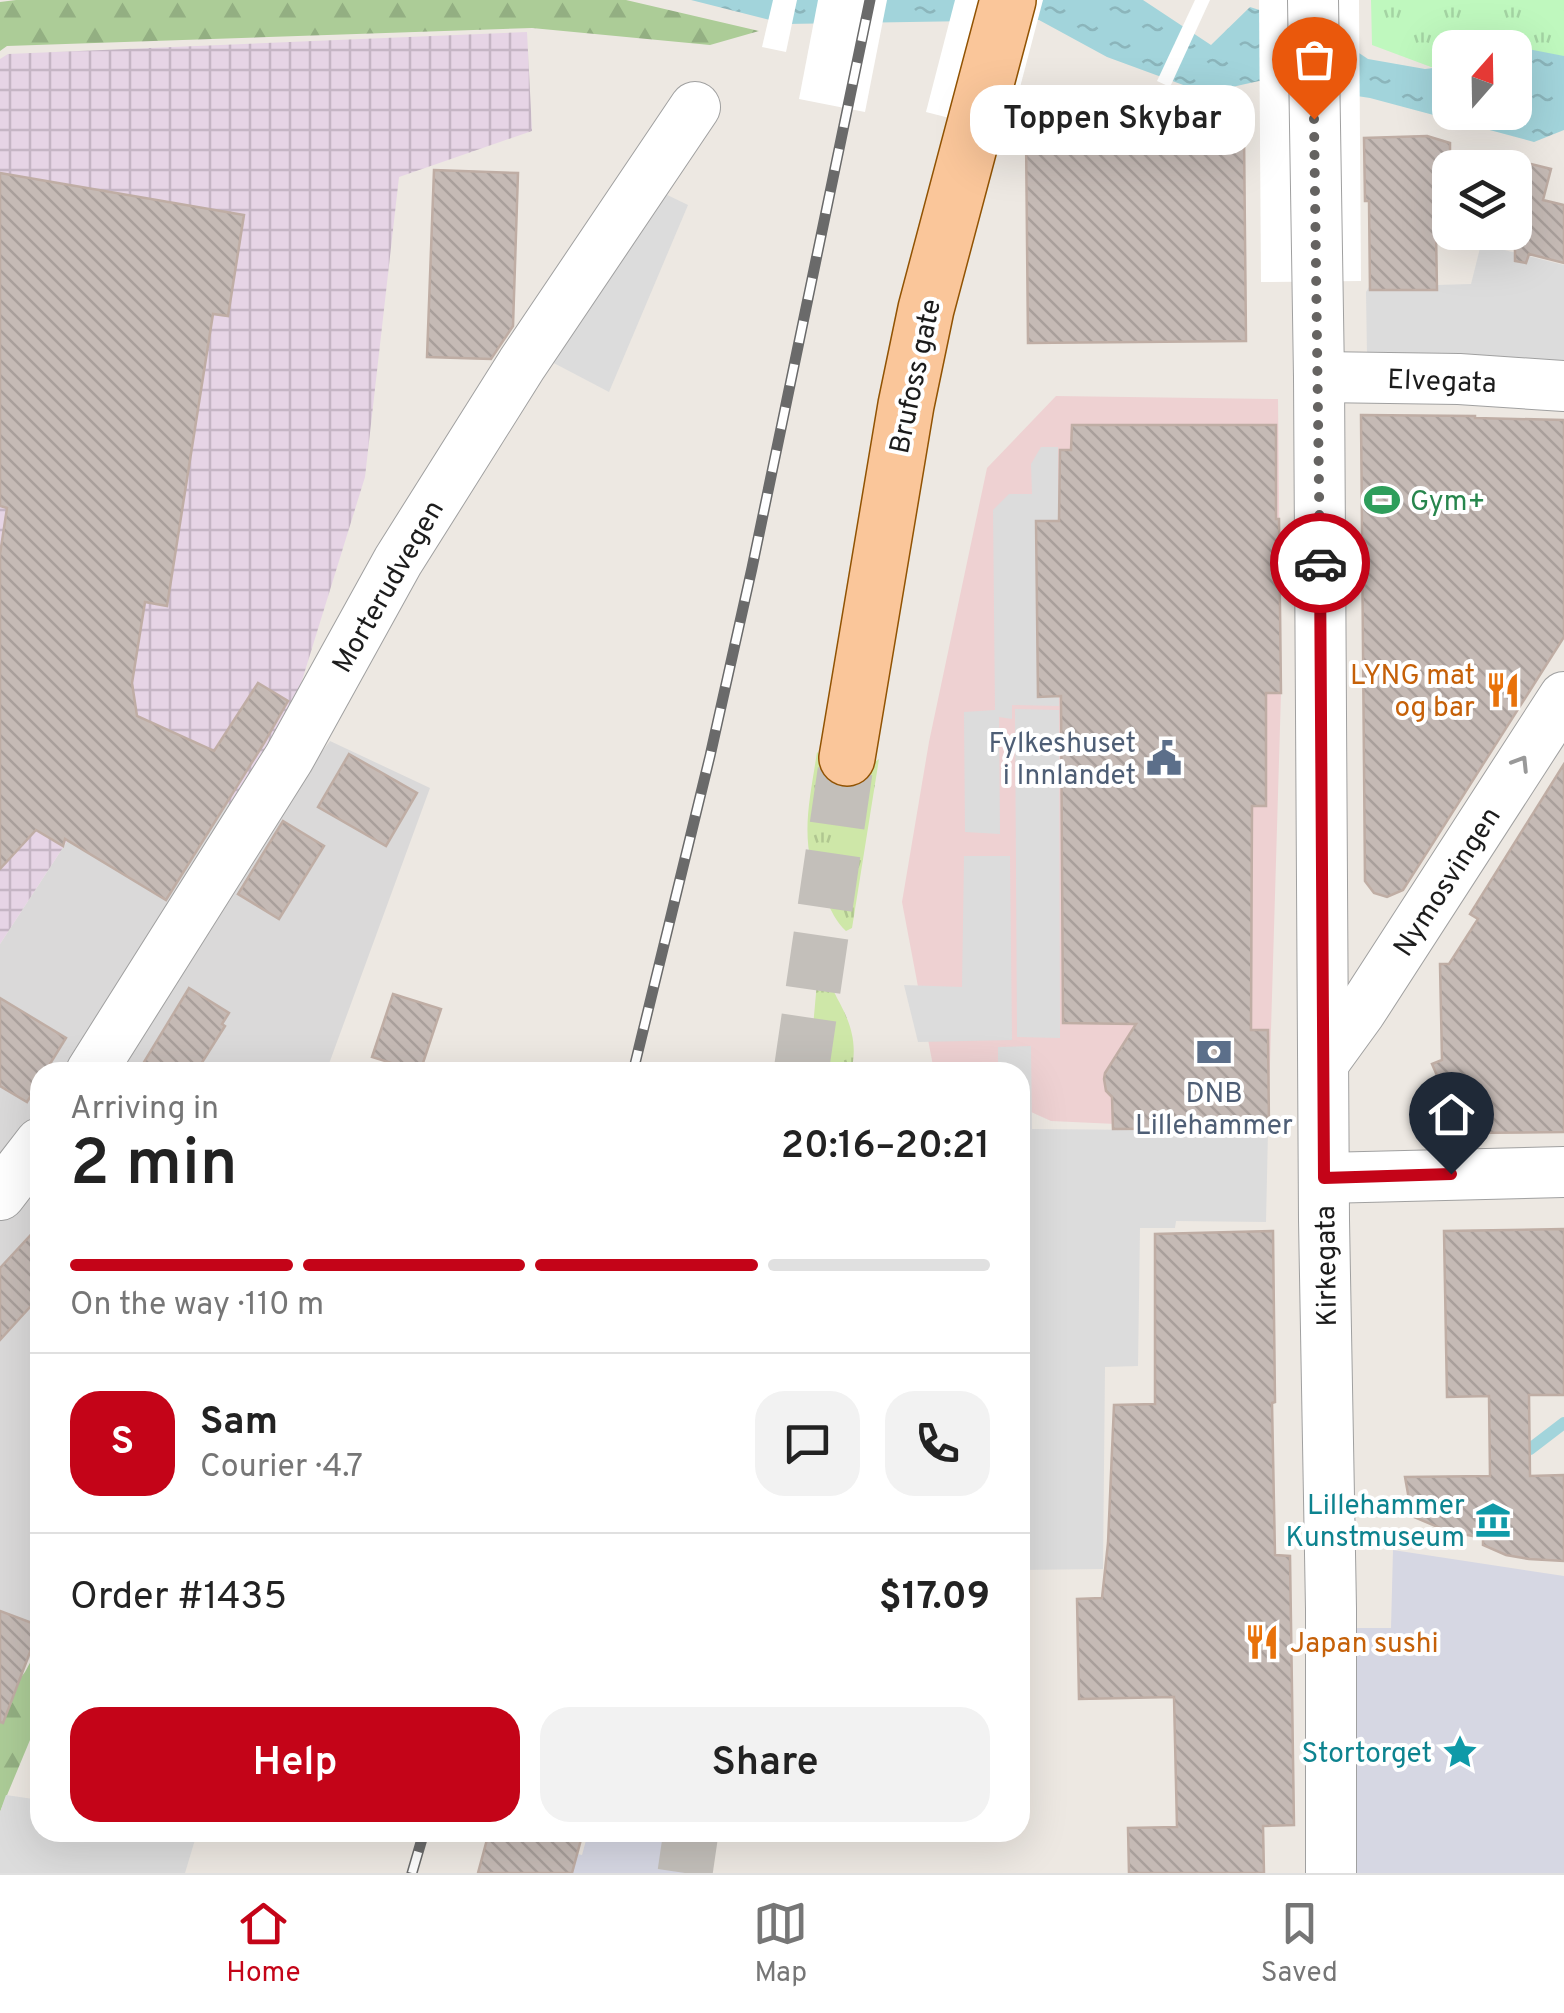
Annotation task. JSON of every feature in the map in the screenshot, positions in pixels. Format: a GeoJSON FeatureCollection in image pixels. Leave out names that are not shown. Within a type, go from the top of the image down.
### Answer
{"type":"FeatureCollection","features":[{"type":"Feature","properties":{"kind":"main road","name":"Brufoss gate"},"geometry":{"type":"LineString","coordinates":[[847,758],[906,405],[926,309],[1008,0]]}},
{"type":"Feature","properties":{"kind":"street","name":"Kirkegata"},"geometry":{"type":"LineString","coordinates":[[1312,0],[1332,1609],[1331,1873]]}},
{"type":"Feature","properties":{"kind":"street","name":"Morterudvegen"},"geometry":{"type":"LineString","coordinates":[[97,1062],[289,758],[409,544],[522,364],[695,107]]}},
{"type":"Feature","properties":{"kind":"street","name":"Elvegata"},"geometry":{"type":"LineString","coordinates":[[1319,377],[1458,379],[1564,386]]}},
{"type":"Feature","properties":{"kind":"street","name":"Nymosvingen"},"geometry":{"type":"LineString","coordinates":[[1324,1062],[1362,1011],[1564,697]]}},
{"type":"Feature","properties":{"kind":"street"},"geometry":{"type":"LineString","coordinates":[[0,1195],[30,1156]]}},
{"type":"Feature","properties":{"kind":"street"},"geometry":{"type":"LineString","coordinates":[[1324,1178],[1564,1172]]}},
{"type":"Feature","properties":{"kind":"shaded area"},"geometry":{"type":"Polygon","coordinates":[[[527,32],[532,131],[399,177],[365,477],[291,716],[238,806],[109,777],[0,944],[0,59],[8,54],[527,32]]]}},
{"type":"Feature","properties":{"kind":"shaded area"},"geometry":{"type":"Polygon","coordinates":[[[655,189],[688,205],[609,392],[548,360],[655,189]]]}},
{"type":"Feature","properties":{"kind":"shaded area"},"geometry":{"type":"Polygon","coordinates":[[[1480,250],[1505,250],[1564,265],[1564,365],[1459,353],[1367,355],[1369,287],[1471,284],[1480,250]]]}},
{"type":"Feature","properties":{"kind":"shaded area"},"geometry":{"type":"Polygon","coordinates":[[[1056,396],[1278,399],[1281,693],[1268,1131],[1051,1121],[1030,1112],[1030,1062],[932,1062],[902,902],[929,742],[987,468],[1056,396]]]}},
{"type":"Feature","properties":{"kind":"shaded area"},"geometry":{"type":"Polygon","coordinates":[[[1041,447],[1058,447],[1059,706],[1012,705],[1012,719],[999,717],[1000,834],[965,832],[964,712],[995,710],[993,510],[1009,494],[1032,494],[1031,464],[1041,447]]]}},
{"type":"Feature","properties":{"kind":"shaded area"},"geometry":{"type":"Polygon","coordinates":[[[1015,709],[1059,710],[1060,1038],[1017,1037],[1015,709]]]}},
{"type":"Feature","properties":{"kind":"shaded area"},"geometry":{"type":"Polygon","coordinates":[[[330,741],[430,788],[330,1062],[30,1062],[30,1658],[0,1703],[0,944],[109,777],[275,813],[330,741]]]}},
{"type":"Feature","properties":{"kind":"shaded area"},"geometry":{"type":"Polygon","coordinates":[[[964,856],[1010,856],[1012,1040],[918,1042],[904,985],[962,987],[964,856]]]}},
{"type":"Feature","properties":{"kind":"shaded area"},"geometry":{"type":"Polygon","coordinates":[[[1031,1046],[1032,1129],[1268,1131],[1266,1222],[1176,1221],[1175,1228],[1140,1228],[1138,1366],[1105,1367],[1103,1569],[1030,1570],[1030,1062],[998,1062],[998,1047],[1031,1046]]]}},
{"type":"Feature","properties":{"kind":"shaded area","name":"Stortorget"},"geometry":{"type":"Polygon","coordinates":[[[1393,1550],[1564,1576],[1564,1873],[1356,1873],[1356,1628],[1391,1628],[1393,1550]]]}},
{"type":"Feature","properties":{"kind":"shaded area"},"geometry":{"type":"Polygon","coordinates":[[[6,1795],[30,1799],[30,1842],[194,1842],[185,1873],[0,1873],[0,1812],[6,1795]]]}},
{"type":"Feature","properties":{"kind":"shaded area"},"geometry":{"type":"Polygon","coordinates":[[[586,1842],[688,1842],[687,1873],[572,1873],[577,1854],[582,1855],[586,1842]]]}},
{"type":"Feature","properties":{"kind":"green space"},"geometry":{"type":"Polygon","coordinates":[[[626,0],[759,31],[710,45],[532,28],[7,46],[0,51],[0,2],[626,0]]]}},
{"type":"Feature","properties":{"kind":"green space"},"geometry":{"type":"Polygon","coordinates":[[[1371,0],[1564,0],[1564,61],[1532,53],[1532,30],[1432,30],[1432,67],[1372,45],[1371,0]]]}},
{"type":"Feature","properties":{"kind":"green space"},"geometry":{"type":"Polygon","coordinates":[[[817,752],[823,758],[870,765],[879,759],[852,928],[846,931],[816,879],[808,844],[817,752]]]}},
{"type":"Feature","properties":{"kind":"green space"},"geometry":{"type":"Polygon","coordinates":[[[822,978],[827,982],[842,1007],[853,1043],[852,1062],[810,1062],[817,982],[822,978]]]}},
{"type":"Feature","properties":{"kind":"green space"},"geometry":{"type":"Polygon","coordinates":[[[30,1663],[30,1740],[0,1812],[0,1704],[30,1663]]]}},
{"type":"Feature","properties":{"kind":"water"},"geometry":{"type":"Polygon","coordinates":[[[691,0],[1143,0],[1211,45],[1250,7],[1326,31],[1368,59],[1432,68],[1432,115],[1370,98],[1259,81],[1205,93],[1107,57],[1039,20],[786,24],[691,0]]]}},
{"type":"Feature","properties":{"kind":"water"},"geometry":{"type":"Polygon","coordinates":[[[1532,50],[1564,56],[1564,130],[1534,142],[1489,130],[1532,130],[1532,50]]]}},
{"type":"Feature","properties":{"kind":"pier"},"geometry":{"type":"Polygon","coordinates":[[[773,0],[797,0],[786,52],[762,47],[773,0]]]}},
{"type":"Feature","properties":{"kind":"pier"},"geometry":{"type":"Polygon","coordinates":[[[818,0],[887,0],[865,112],[799,99],[818,0]]]}},
{"type":"Feature","properties":{"kind":"pier"},"geometry":{"type":"Polygon","coordinates":[[[955,0],[1043,0],[1008,133],[926,112],[955,0]]]}},
{"type":"Feature","properties":{"kind":"pier"},"geometry":{"type":"Polygon","coordinates":[[[1195,0],[1210,0],[1170,87],[1157,81],[1195,0]]]}},
{"type":"Feature","properties":{"kind":"pier"},"geometry":{"type":"Polygon","coordinates":[[[1259,0],[1359,0],[1361,281],[1261,282],[1259,0]]]}},
{"type":"Feature","properties":{"kind":"building"},"geometry":{"type":"Polygon","coordinates":[[[1104,109],[1167,109],[1167,122],[1179,121],[1179,133],[1244,132],[1246,341],[1028,343],[1026,134],[1092,133],[1091,123],[1104,123],[1104,109]]]}},
{"type":"Feature","properties":{"kind":"building"},"geometry":{"type":"Polygon","coordinates":[[[1427,136],[1450,143],[1450,150],[1432,150],[1432,250],[1436,250],[1437,290],[1370,290],[1364,138],[1427,136]]]}},
{"type":"Feature","properties":{"kind":"building"},"geometry":{"type":"Polygon","coordinates":[[[1532,164],[1551,169],[1543,200],[1564,205],[1564,263],[1529,254],[1526,263],[1515,261],[1515,250],[1532,250],[1532,164]]]}},
{"type":"Feature","properties":{"kind":"building"},"geometry":{"type":"Polygon","coordinates":[[[434,170],[518,173],[513,326],[491,359],[427,357],[434,170]]]}},
{"type":"Feature","properties":{"kind":"building"},"geometry":{"type":"Polygon","coordinates":[[[0,173],[244,215],[228,316],[213,314],[167,606],[145,602],[132,683],[137,716],[214,751],[258,683],[288,701],[166,900],[65,839],[63,846],[36,830],[0,869],[0,554],[7,508],[0,506],[0,173]]]}},
{"type":"Feature","properties":{"kind":"building"},"geometry":{"type":"Polygon","coordinates":[[[1361,415],[1564,420],[1564,637],[1403,890],[1387,897],[1374,893],[1365,881],[1361,415]]]}},
{"type":"Feature","properties":{"kind":"building","name":"Fylkeshuset i Innlandet"},"geometry":{"type":"Polygon","coordinates":[[[1072,425],[1276,425],[1281,693],[1266,693],[1266,806],[1252,806],[1251,1030],[1268,1030],[1269,1128],[1113,1129],[1112,1097],[1106,1091],[1105,1073],[1136,1024],[1063,1023],[1061,696],[1038,697],[1036,521],[1059,521],[1060,450],[1071,450],[1072,425]]]}},
{"type":"Feature","properties":{"kind":"building"},"geometry":{"type":"Polygon","coordinates":[[[349,754],[417,793],[386,846],[318,807],[349,754]]]}},
{"type":"Feature","properties":{"kind":"building"},"geometry":{"type":"Polygon","coordinates":[[[1564,764],[1564,1132],[1464,1133],[1464,1100],[1448,1101],[1432,1064],[1442,1060],[1440,964],[1449,964],[1478,919],[1470,914],[1564,764]]]}},
{"type":"Feature","properties":{"kind":"building"},"geometry":{"type":"Polygon","coordinates":[[[283,821],[324,846],[279,919],[238,894],[283,821]]]}},
{"type":"Feature","properties":{"kind":"building"},"geometry":{"type":"Polygon","coordinates":[[[189,988],[229,1013],[202,1062],[144,1062],[189,988]]]}},
{"type":"Feature","properties":{"kind":"building"},"geometry":{"type":"Polygon","coordinates":[[[393,994],[441,1009],[423,1062],[388,1062],[372,1057],[393,994]]]}},
{"type":"Feature","properties":{"kind":"building"},"geometry":{"type":"Polygon","coordinates":[[[0,998],[66,1038],[51,1062],[30,1062],[27,1102],[0,1086],[0,998]]]}},
{"type":"Feature","properties":{"kind":"building"},"geometry":{"type":"Polygon","coordinates":[[[1564,1229],[1564,1395],[1529,1395],[1530,1476],[1564,1475],[1564,1561],[1506,1555],[1483,1545],[1483,1538],[1447,1531],[1412,1516],[1405,1477],[1490,1476],[1489,1396],[1447,1397],[1444,1231],[1564,1229]]]}},
{"type":"Feature","properties":{"kind":"building"},"geometry":{"type":"Polygon","coordinates":[[[1273,1231],[1275,1555],[1290,1556],[1294,1825],[1263,1826],[1264,1873],[1129,1873],[1128,1828],[1177,1827],[1174,1697],[1079,1699],[1077,1599],[1102,1598],[1114,1405],[1155,1404],[1155,1234],[1273,1231]]]}},
{"type":"Feature","properties":{"kind":"building"},"geometry":{"type":"Polygon","coordinates":[[[30,1236],[30,1307],[0,1340],[0,1268],[30,1236]]]}},
{"type":"Feature","properties":{"kind":"building"},"geometry":{"type":"Polygon","coordinates":[[[0,1611],[30,1622],[30,1652],[3,1723],[0,1611]]]}},
{"type":"Feature","properties":{"kind":"building"},"geometry":{"type":"Polygon","coordinates":[[[486,1842],[580,1842],[572,1873],[478,1873],[486,1842]]]}},
{"type":"Feature","properties":{"kind":"waterway"},"geometry":{"type":"LineString","coordinates":[[1530,1449],[1564,1423]]}},
{"type":"Feature","properties":{"kind":"tunnel"},"geometry":{"type":"LineString","coordinates":[[802,1062],[847,758]]}},
{"type":"Feature","properties":{"kind":"tunnel"},"geometry":{"type":"LineString","coordinates":[[685,1873],[690,1842]]}},
{"type":"Feature","properties":{"kind":"railway"},"geometry":{"type":"LineString","coordinates":[[635,1062],[752,568],[870,0]]}},
{"type":"Feature","properties":{"kind":"railway"},"geometry":{"type":"LineString","coordinates":[[412,1873],[421,1842]]}},
{"type":"Feature","properties":{"kind":"way so far"},"geometry":{"type":"LineString","coordinates":[[1314,119],[1320,563]]}},
{"type":"Feature","properties":{"kind":"place","name":"Toppen Skybar"},"geometry":{"type":"Point","coordinates":[1314,119]}},
{"type":"Feature","properties":{"kind":"place","name":"Gym+"},"geometry":{"type":"Point","coordinates":[1382,500]}},
{"type":"Feature","properties":{"kind":"place","name":"LYNG mat og bar"},"geometry":{"type":"Point","coordinates":[1503,690]}},
{"type":"Feature","properties":{"kind":"place","name":"Fylkeshuset i Innlandet"},"geometry":{"type":"Point","coordinates":[1164,758]}},
{"type":"Feature","properties":{"kind":"place","name":"DNB Lillehammer"},"geometry":{"type":"Point","coordinates":[1214,1052]}},
{"type":"Feature","properties":{"kind":"place","name":"Lillehammer Kunstmuseum"},"geometry":{"type":"Point","coordinates":[1493,1520]}},
{"type":"Feature","properties":{"kind":"place","name":"Japan sushi"},"geometry":{"type":"Point","coordinates":[1262,1642]}},
{"type":"Feature","properties":{"kind":"place","name":"Stortorget"},"geometry":{"type":"Point","coordinates":[1460,1752]}},
{"type":"Feature","properties":{"kind":"route"},"geometry":{"type":"LineString","coordinates":[[1320,563],[1324,1178],[1451,1174]]}}]}
